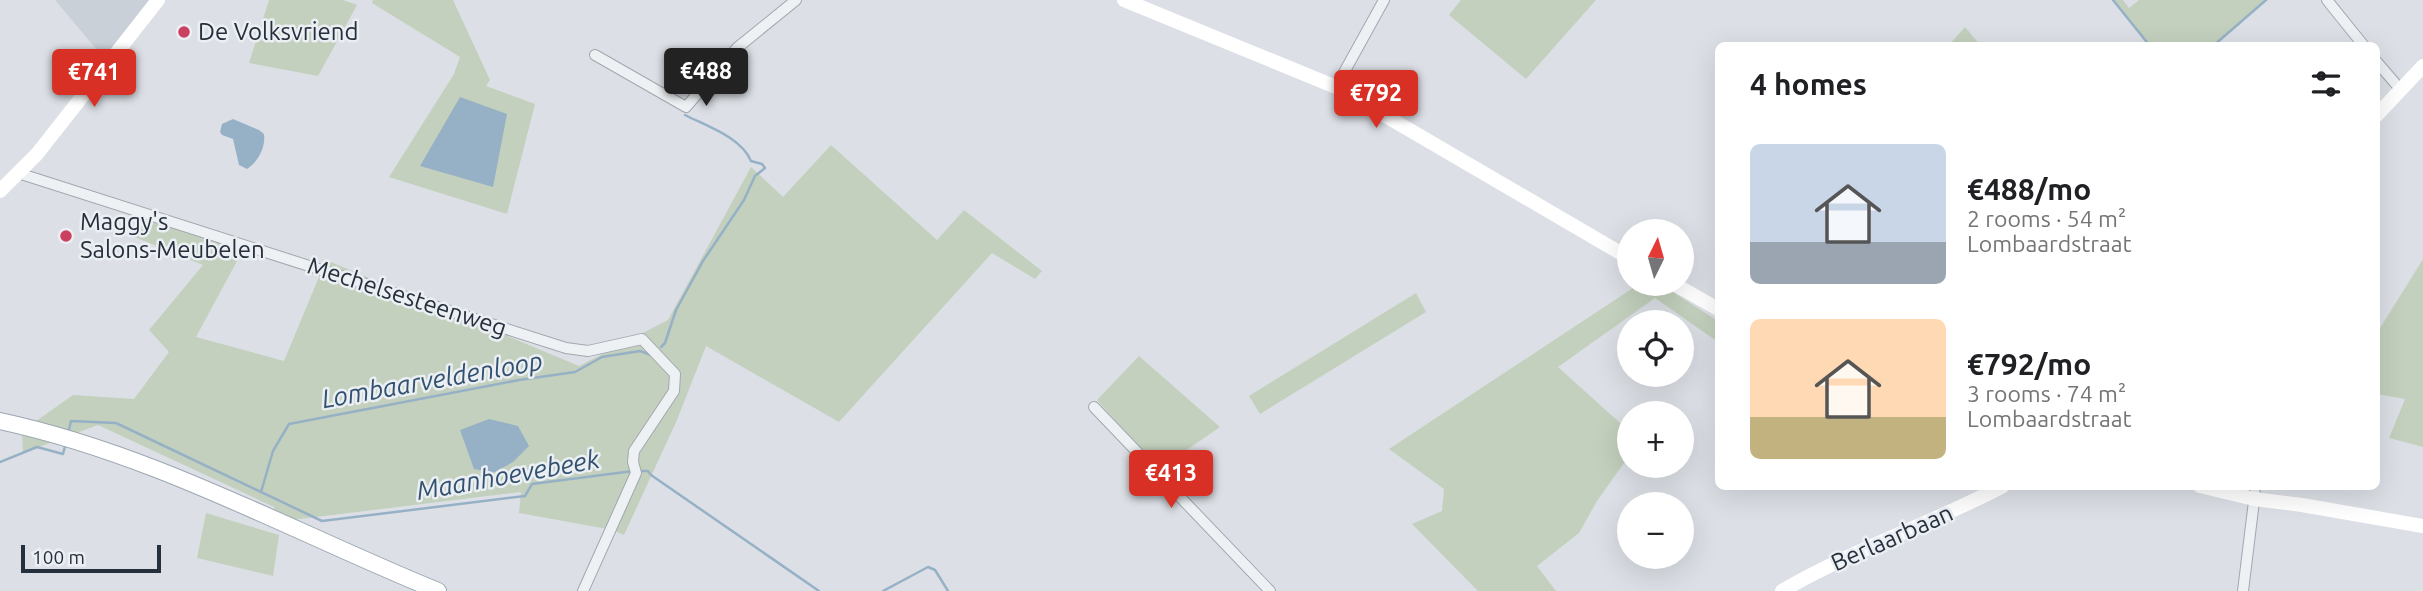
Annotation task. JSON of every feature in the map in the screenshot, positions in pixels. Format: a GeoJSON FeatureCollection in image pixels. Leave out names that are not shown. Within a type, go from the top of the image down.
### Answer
{"type":"FeatureCollection","features":[{"type":"Feature","properties":{"kind":"main road"},"geometry":{"type":"LineString","coordinates":[[0,421],[87,444],[149,466],[438,591]]}},
{"type":"Feature","properties":{"kind":"street"},"geometry":{"type":"LineString","coordinates":[[0,191],[37,154],[158,0]]}},
{"type":"Feature","properties":{"kind":"street"},"geometry":{"type":"LineString","coordinates":[[595,55],[686,107],[737,48],[796,0]]}},
{"type":"Feature","properties":{"kind":"street"},"geometry":{"type":"LineString","coordinates":[[1124,0],[1336,88],[1617,251]]}},
{"type":"Feature","properties":{"kind":"street"},"geometry":{"type":"LineString","coordinates":[[1336,88],[1384,0]]}},
{"type":"Feature","properties":{"kind":"street"},"geometry":{"type":"LineString","coordinates":[[2327,0],[2361,42]]}},
{"type":"Feature","properties":{"kind":"street"},"geometry":{"type":"LineString","coordinates":[[2380,66],[2401,90]]}},
{"type":"Feature","properties":{"kind":"street"},"geometry":{"type":"LineString","coordinates":[[2380,112],[2423,66]]}},
{"type":"Feature","properties":{"kind":"street","name":"Mechelsesteenweg"},"geometry":{"type":"LineString","coordinates":[[18,173],[566,348],[588,351],[642,339],[676,374],[674,391],[634,451],[636,473],[583,591]]}},
{"type":"Feature","properties":{"kind":"street"},"geometry":{"type":"LineString","coordinates":[[1694,295],[1715,307]]}},
{"type":"Feature","properties":{"kind":"street"},"geometry":{"type":"LineString","coordinates":[[1094,407],[1270,591]]}},
{"type":"Feature","properties":{"kind":"street","name":"Berlaarbaan"},"geometry":{"type":"LineString","coordinates":[[1782,591],[1815,572],[1948,514],[1992,490]]}},
{"type":"Feature","properties":{"kind":"street"},"geometry":{"type":"LineString","coordinates":[[2238,490],[2254,496],[2278,496],[2302,505],[2423,526]]}},
{"type":"Feature","properties":{"kind":"street"},"geometry":{"type":"LineString","coordinates":[[2243,591],[2254,496]]}},
{"type":"Feature","properties":{"kind":"shaded area"},"geometry":{"type":"Polygon","coordinates":[[[55,0],[163,0],[108,63],[55,0]]]}},
{"type":"Feature","properties":{"kind":"green space"},"geometry":{"type":"Polygon","coordinates":[[[269,0],[343,0],[357,5],[318,76],[249,63],[269,0]]]}},
{"type":"Feature","properties":{"kind":"green space"},"geometry":{"type":"Polygon","coordinates":[[[373,0],[453,0],[490,80],[486,86],[535,104],[507,214],[389,177],[454,74],[460,57],[372,3],[373,0]]]}},
{"type":"Feature","properties":{"kind":"green space"},"geometry":{"type":"Polygon","coordinates":[[[1461,0],[1596,0],[1526,79],[1449,15],[1461,0]]]}},
{"type":"Feature","properties":{"kind":"green space"},"geometry":{"type":"Polygon","coordinates":[[[2113,0],[2123,0],[2129,8],[2139,0],[2266,0],[2218,42],[2148,42],[2113,0]]]}},
{"type":"Feature","properties":{"kind":"green space"},"geometry":{"type":"Polygon","coordinates":[[[1965,27],[1978,42],[1952,42],[1965,27]]]}},
{"type":"Feature","properties":{"kind":"green space"},"geometry":{"type":"Polygon","coordinates":[[[831,145],[937,240],[964,210],[1042,271],[1035,279],[992,253],[839,422],[706,346],[677,420],[624,535],[613,530],[519,513],[521,492],[275,522],[274,507],[98,425],[23,453],[22,431],[73,395],[134,399],[169,352],[149,330],[203,265],[132,236],[144,215],[243,250],[196,337],[284,361],[326,260],[579,366],[668,320],[751,167],[783,197],[831,145]]]}},
{"type":"Feature","properties":{"kind":"green space"},"geometry":{"type":"Polygon","coordinates":[[[2423,259],[2423,447],[2389,438],[2405,399],[2380,395],[2380,328],[2423,259]]]}},
{"type":"Feature","properties":{"kind":"green space"},"geometry":{"type":"Polygon","coordinates":[[[1416,293],[1426,312],[1260,414],[1249,396],[1416,293]]]}},
{"type":"Feature","properties":{"kind":"green space"},"geometry":{"type":"Polygon","coordinates":[[[1621,296],[1679,296],[1715,319],[1715,340],[1694,325],[1694,310],[1672,310],[1655,298],[1638,310],[1617,310],[1617,325],[1558,367],[1617,420],[1617,473],[1579,533],[1537,566],[1556,591],[1478,591],[1412,524],[1442,511],[1444,489],[1389,449],[1621,296]]]}},
{"type":"Feature","properties":{"kind":"green space"},"geometry":{"type":"Polygon","coordinates":[[[1139,356],[1220,427],[1159,469],[1097,400],[1139,356]]]}},
{"type":"Feature","properties":{"kind":"green space"},"geometry":{"type":"Polygon","coordinates":[[[206,513],[279,535],[273,576],[197,558],[206,513]]]}},
{"type":"Feature","properties":{"kind":"water"},"geometry":{"type":"Polygon","coordinates":[[[460,97],[507,114],[493,187],[420,166],[460,97]]]}},
{"type":"Feature","properties":{"kind":"water"},"geometry":{"type":"Polygon","coordinates":[[[233,119],[264,134],[260,154],[247,169],[239,165],[233,139],[220,132],[222,124],[233,119]]]}},
{"type":"Feature","properties":{"kind":"water"},"geometry":{"type":"Polygon","coordinates":[[[489,419],[518,426],[529,446],[513,462],[493,473],[474,469],[460,430],[489,419]]]}},
{"type":"Feature","properties":{"kind":"waterway","name":"Lombaarveldenloop"},"geometry":{"type":"LineString","coordinates":[[2113,0],[2147,42]]}},
{"type":"Feature","properties":{"kind":"waterway"},"geometry":{"type":"LineString","coordinates":[[2218,42],[2266,0]]}},
{"type":"Feature","properties":{"kind":"waterway","name":"Lombaarveldenloop"},"geometry":{"type":"LineString","coordinates":[[707,75],[723,56]]}},
{"type":"Feature","properties":{"kind":"waterway","name":"Lombaarveldenloop"},"geometry":{"type":"LineString","coordinates":[[661,347],[665,343],[676,310],[703,261],[744,200],[755,176],[765,168],[762,164],[751,161],[731,139],[685,115]]}},
{"type":"Feature","properties":{"kind":"waterway","name":"Lombaarveldenloop"},"geometry":{"type":"LineString","coordinates":[[261,492],[273,451],[289,424],[519,380],[575,372],[602,357],[640,351],[651,355]]}},
{"type":"Feature","properties":{"kind":"waterway","name":"Maanhoevebeek"},"geometry":{"type":"LineString","coordinates":[[69,430],[71,421],[116,423],[322,521],[525,496],[532,484],[633,471]]}},
{"type":"Feature","properties":{"kind":"waterway","name":"Maanhoevebeek"},"geometry":{"type":"LineString","coordinates":[[0,462],[37,447],[63,454],[65,446]]}},
{"type":"Feature","properties":{"kind":"waterway","name":"Maanhoevebeek"},"geometry":{"type":"LineString","coordinates":[[640,471],[648,471],[819,591]]}},
{"type":"Feature","properties":{"kind":"waterway","name":"Maanhoevebeek"},"geometry":{"type":"LineString","coordinates":[[883,591],[928,567],[935,570],[948,591]]}},
{"type":"Feature","properties":{"kind":"place","name":"De Volksvriend"},"geometry":{"type":"Point","coordinates":[184,32]}},
{"type":"Feature","properties":{"kind":"place","name":"Maggy's Salons-Meubelen"},"geometry":{"type":"Point","coordinates":[66,236]}}]}
